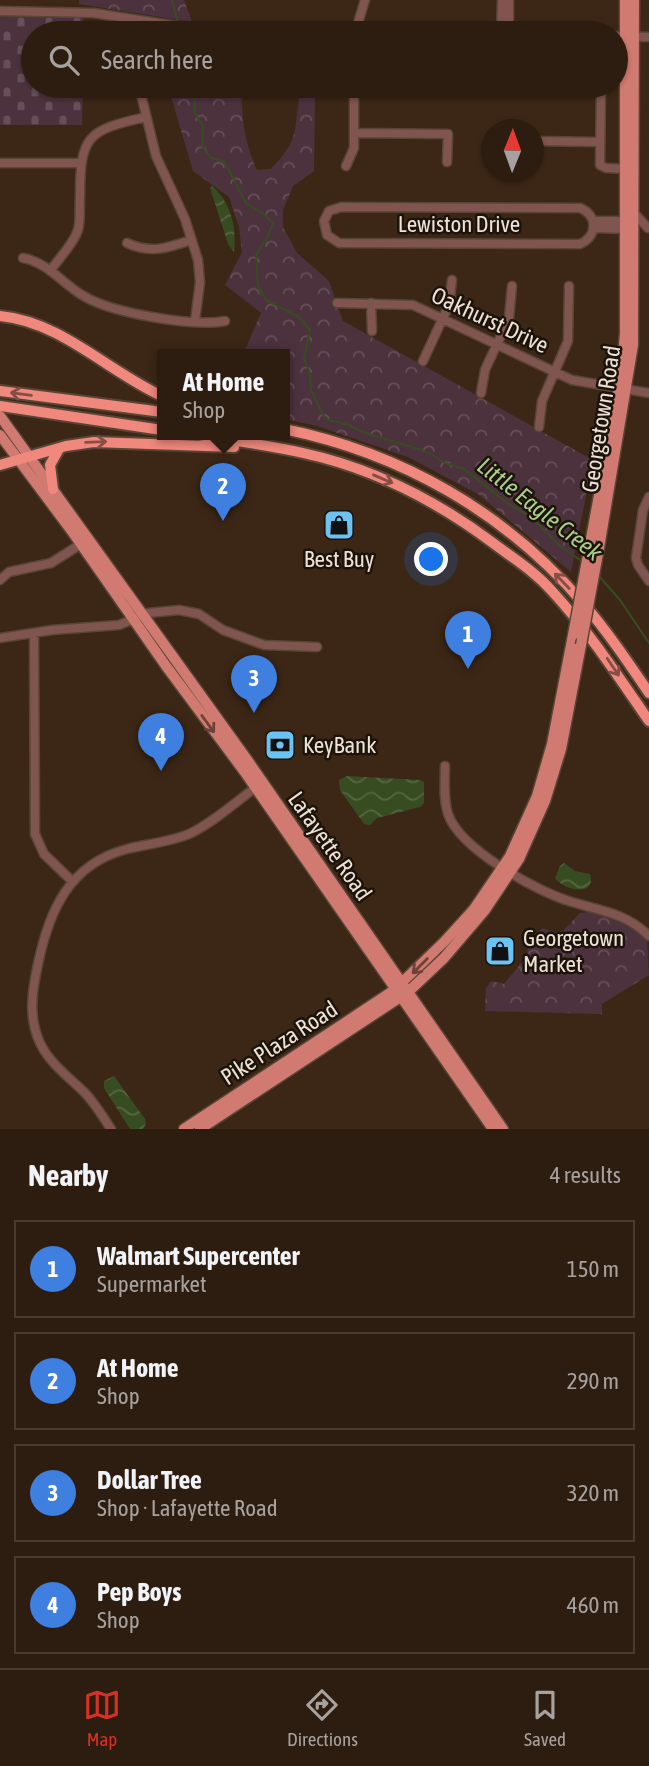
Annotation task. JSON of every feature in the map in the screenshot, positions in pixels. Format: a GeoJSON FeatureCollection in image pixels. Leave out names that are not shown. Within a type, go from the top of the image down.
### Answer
{"type":"FeatureCollection","features":[{"type":"Feature","properties":{"kind":"highway"},"geometry":{"type":"LineString","coordinates":[[0,316],[30,321],[49,328],[122,375],[157,393]]}},
{"type":"Feature","properties":{"kind":"highway"},"geometry":{"type":"LineString","coordinates":[[0,391],[157,411]]}},
{"type":"Feature","properties":{"kind":"highway"},"geometry":{"type":"LineString","coordinates":[[4,406],[157,429]]}},
{"type":"Feature","properties":{"kind":"highway"},"geometry":{"type":"LineString","coordinates":[[290,430],[329,439],[388,460],[444,487],[492,518],[527,545],[582,602],[649,693]]}},
{"type":"Feature","properties":{"kind":"highway"},"geometry":{"type":"LineString","coordinates":[[229,440],[290,450],[384,480],[431,502],[515,557],[550,589],[587,632],[649,721]]}},
{"type":"Feature","properties":{"kind":"highway"},"geometry":{"type":"LineString","coordinates":[[0,465],[94,442],[276,451],[347,466]]}},
{"type":"Feature","properties":{"kind":"highway"},"geometry":{"type":"LineString","coordinates":[[54,489],[50,465],[58,449]]}},
{"type":"Feature","properties":{"kind":"main road","name":"Georgetown Road"},"geometry":{"type":"LineString","coordinates":[[625,0],[625,21]]}},
{"type":"Feature","properties":{"kind":"main road","name":"Georgetown Road"},"geometry":{"type":"LineString","coordinates":[[628,24],[634,0]]}},
{"type":"Feature","properties":{"kind":"main road","name":"Georgetown Road"},"geometry":{"type":"LineString","coordinates":[[401,990],[434,969],[494,899],[543,779],[552,744],[623,389],[631,223],[627,98]]}},
{"type":"Feature","properties":{"kind":"main road","name":"Georgetown Road"},"geometry":{"type":"LineString","coordinates":[[507,870],[535,827],[552,782],[581,645],[634,324],[634,240],[631,223]]}},
{"type":"Feature","properties":{"kind":"main road","name":"Lafayette Road"},"geometry":{"type":"LineString","coordinates":[[0,416],[54,489],[138,618]]}},
{"type":"Feature","properties":{"kind":"main road","name":"Lafayette Road"},"geometry":{"type":"LineString","coordinates":[[0,435],[259,785],[401,990],[492,1129]]}},
{"type":"Feature","properties":{"kind":"main road","name":"Lafayette Road"},"geometry":{"type":"LineString","coordinates":[[401,990],[503,1129]]}},
{"type":"Feature","properties":{"kind":"main road","name":"Pike Plaza Road"},"geometry":{"type":"LineString","coordinates":[[184,1129],[263,1082],[401,990]]}},
{"type":"Feature","properties":{"kind":"main road","name":"Pike Plaza Road"},"geometry":{"type":"LineString","coordinates":[[200,1129],[263,1082]]}},
{"type":"Feature","properties":{"kind":"street"},"geometry":{"type":"LineString","coordinates":[[359,21],[365,0]]}},
{"type":"Feature","properties":{"kind":"street"},"geometry":{"type":"LineString","coordinates":[[501,21],[502,0]]}},
{"type":"Feature","properties":{"kind":"street"},"geometry":{"type":"LineString","coordinates":[[509,0],[509,21]]}},
{"type":"Feature","properties":{"kind":"street"},"geometry":{"type":"LineString","coordinates":[[0,11],[84,12],[152,21]]}},
{"type":"Feature","properties":{"kind":"street"},"geometry":{"type":"LineString","coordinates":[[628,36],[649,37]]}},
{"type":"Feature","properties":{"kind":"street"},"geometry":{"type":"LineString","coordinates":[[142,98],[158,161],[181,210],[199,269],[195,321]]}},
{"type":"Feature","properties":{"kind":"street"},"geometry":{"type":"LineString","coordinates":[[346,166],[353,153],[354,98]]}},
{"type":"Feature","properties":{"kind":"street"},"geometry":{"type":"LineString","coordinates":[[600,98],[598,142],[601,166],[629,169]]}},
{"type":"Feature","properties":{"kind":"street"},"geometry":{"type":"LineString","coordinates":[[50,271],[75,237],[78,228],[80,163],[84,148],[98,132],[114,124],[146,117]]}},
{"type":"Feature","properties":{"kind":"street"},"geometry":{"type":"LineString","coordinates":[[354,133],[448,134],[447,162]]}},
{"type":"Feature","properties":{"kind":"street"},"geometry":{"type":"LineString","coordinates":[[544,141],[598,142]]}},
{"type":"Feature","properties":{"kind":"street"},"geometry":{"type":"LineString","coordinates":[[0,163],[80,163]]}},
{"type":"Feature","properties":{"kind":"street","name":"Lewiston Drive"},"geometry":{"type":"LineString","coordinates":[[340,207],[580,208],[591,215],[594,225],[587,240],[577,244],[339,243],[328,237],[323,224],[328,212],[340,207]]}},
{"type":"Feature","properties":{"kind":"street"},"geometry":{"type":"LineString","coordinates":[[594,225],[631,223],[648,228]]}},
{"type":"Feature","properties":{"kind":"street"},"geometry":{"type":"LineString","coordinates":[[634,240],[648,228]]}},
{"type":"Feature","properties":{"kind":"street"},"geometry":{"type":"LineString","coordinates":[[127,243],[156,250],[191,240]]}},
{"type":"Feature","properties":{"kind":"street"},"geometry":{"type":"LineString","coordinates":[[23,258],[38,262],[85,297],[108,308],[209,323],[225,321]]}},
{"type":"Feature","properties":{"kind":"street"},"geometry":{"type":"LineString","coordinates":[[423,361],[450,300],[452,280]]}},
{"type":"Feature","properties":{"kind":"street"},"geometry":{"type":"LineString","coordinates":[[481,393],[485,372],[510,315],[512,286]]}},
{"type":"Feature","properties":{"kind":"street"},"geometry":{"type":"LineString","coordinates":[[539,427],[541,405],[569,337],[569,286]]}},
{"type":"Feature","properties":{"kind":"street","name":"Oakhurst Drive"},"geometry":{"type":"LineString","coordinates":[[337,303],[408,303],[578,381],[649,393]]}},
{"type":"Feature","properties":{"kind":"street"},"geometry":{"type":"LineString","coordinates":[[371,303],[372,331]]}},
{"type":"Feature","properties":{"kind":"street"},"geometry":{"type":"LineString","coordinates":[[649,497],[643,510],[636,560],[649,581]]}},
{"type":"Feature","properties":{"kind":"street"},"geometry":{"type":"LineString","coordinates":[[0,580],[9,572],[51,564],[81,544]]}},
{"type":"Feature","properties":{"kind":"street"},"geometry":{"type":"LineString","coordinates":[[0,638],[119,625],[163,611],[189,611],[202,615],[223,630],[244,640],[264,645],[317,647]]}},
{"type":"Feature","properties":{"kind":"street"},"geometry":{"type":"LineString","coordinates":[[34,633],[35,834],[43,852],[73,882]]}},
{"type":"Feature","properties":{"kind":"street"},"geometry":{"type":"LineString","coordinates":[[445,766],[445,801],[454,826],[469,844],[507,870],[562,899],[621,916],[649,936]]}},
{"type":"Feature","properties":{"kind":"street"},"geometry":{"type":"LineString","coordinates":[[111,1129],[88,1097],[51,1060],[38,1037],[32,1015],[33,986],[46,928],[56,905],[73,882],[92,866],[114,854],[189,834],[259,785]]}},
{"type":"Feature","properties":{"kind":"green space"},"geometry":{"type":"Polygon","coordinates":[[[79,0],[184,0],[192,21],[186,21],[79,4],[79,0]]]}},
{"type":"Feature","properties":{"kind":"green space"},"geometry":{"type":"Polygon","coordinates":[[[0,14],[83,15],[83,21],[21,21],[21,98],[83,98],[82,125],[0,125],[0,14]]]}},
{"type":"Feature","properties":{"kind":"green space"},"geometry":{"type":"Polygon","coordinates":[[[172,98],[242,98],[244,129],[257,170],[271,169],[286,151],[295,130],[299,98],[315,98],[314,171],[293,186],[283,210],[283,227],[297,253],[329,281],[343,321],[593,460],[571,572],[478,494],[408,457],[317,426],[290,420],[290,349],[246,349],[261,313],[225,285],[242,252],[239,227],[229,197],[193,171],[172,98]]]}},
{"type":"Feature","properties":{"kind":"green space"},"geometry":{"type":"Polygon","coordinates":[[[588,912],[628,923],[647,938],[649,975],[602,1004],[602,1014],[485,1011],[486,988],[491,981],[504,984],[527,956],[528,946],[542,928],[553,932],[563,931],[580,913],[588,912]]]}},
{"type":"Feature","properties":{"kind":"water"},"geometry":{"type":"Polygon","coordinates":[[[212,186],[219,192],[231,216],[234,252],[228,244],[210,188],[212,186]]]}},
{"type":"Feature","properties":{"kind":"water"},"geometry":{"type":"Polygon","coordinates":[[[347,776],[420,780],[424,782],[424,803],[420,807],[377,818],[370,825],[364,824],[340,790],[339,780],[347,776]]]}},
{"type":"Feature","properties":{"kind":"water"},"geometry":{"type":"Polygon","coordinates":[[[564,863],[575,871],[590,874],[589,886],[579,890],[559,883],[555,878],[564,863]]]}},
{"type":"Feature","properties":{"kind":"water"},"geometry":{"type":"Polygon","coordinates":[[[114,1076],[145,1119],[143,1129],[130,1129],[104,1088],[104,1081],[114,1076]]]}},
{"type":"Feature","properties":{"kind":"waterway","name":"Little Eagle Creek"},"geometry":{"type":"LineString","coordinates":[[172,0],[177,21]]}},
{"type":"Feature","properties":{"kind":"waterway","name":"Little Eagle Creek"},"geometry":{"type":"LineString","coordinates":[[194,98],[195,114],[203,126],[202,146],[211,158],[224,161],[246,203],[273,223],[256,255],[258,286],[266,300],[299,317],[310,330],[304,359],[309,371],[311,390],[325,419],[425,451],[445,463],[464,469],[507,503],[531,517],[561,547],[583,562]]}},
{"type":"Feature","properties":{"kind":"waterway","name":"Little Eagle Creek"},"geometry":{"type":"LineString","coordinates":[[598,575],[620,600],[649,643]]}},
{"type":"Feature","properties":{"kind":"place","name":"At Home"},"geometry":{"type":"Point","coordinates":[223,521]}},
{"type":"Feature","properties":{"kind":"place","name":"Best Buy"},"geometry":{"type":"Point","coordinates":[339,525]}},
{"type":"Feature","properties":{"kind":"place","name":"Walmart Supercenter"},"geometry":{"type":"Point","coordinates":[468,669]}},
{"type":"Feature","properties":{"kind":"place","name":"Dollar Tree"},"geometry":{"type":"Point","coordinates":[254,713]}},
{"type":"Feature","properties":{"kind":"place","name":"KeyBank"},"geometry":{"type":"Point","coordinates":[280,745]}},
{"type":"Feature","properties":{"kind":"place","name":"Pep Boys"},"geometry":{"type":"Point","coordinates":[161,771]}},
{"type":"Feature","properties":{"kind":"place","name":"Georgetown Market"},"geometry":{"type":"Point","coordinates":[500,951]}}]}
